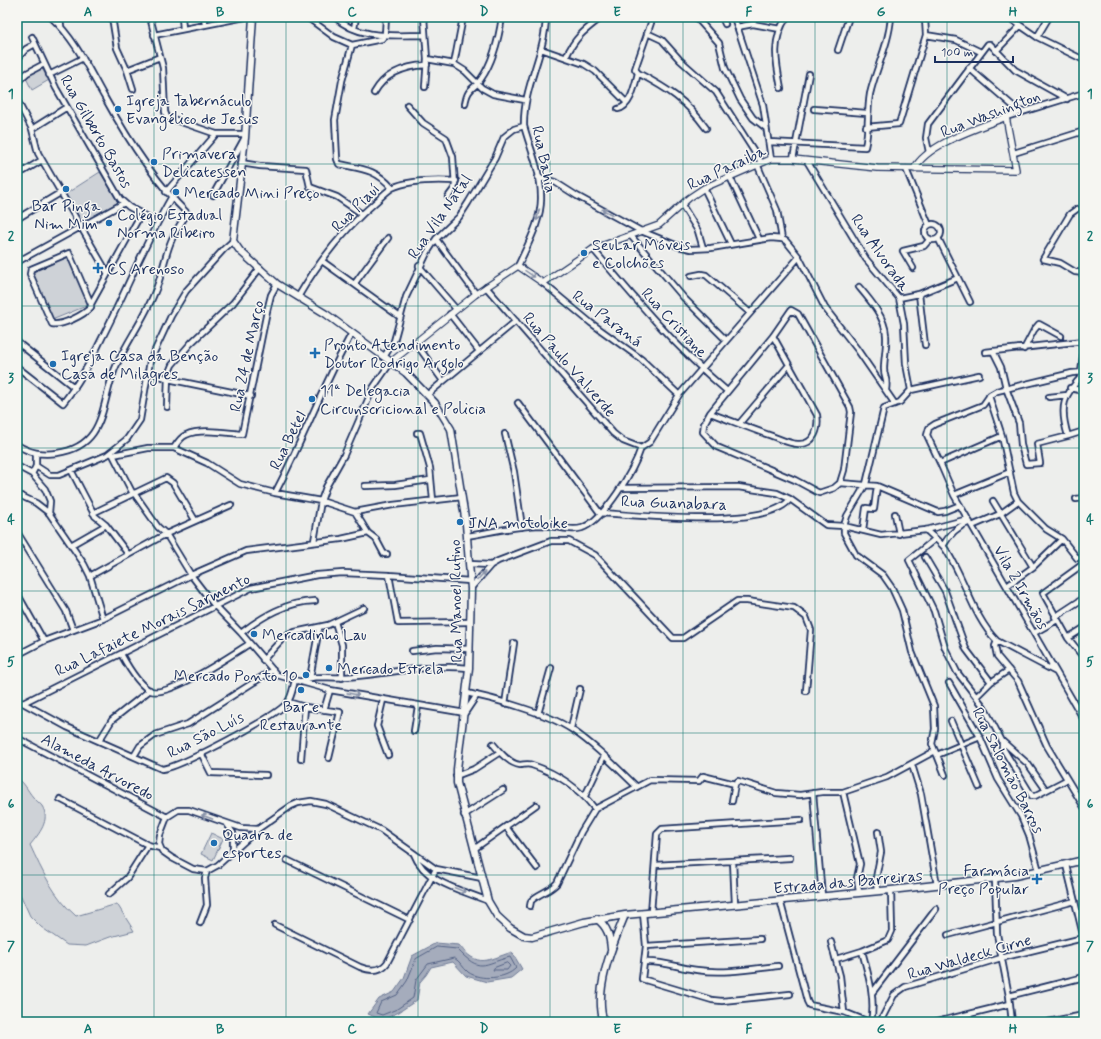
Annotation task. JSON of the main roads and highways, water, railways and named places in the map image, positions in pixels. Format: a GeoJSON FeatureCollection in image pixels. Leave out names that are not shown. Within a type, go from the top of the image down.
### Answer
{"type":"FeatureCollection","features":[{"type":"Feature","properties":{"kind":"main road","name":"Rua Manoel Rufino"},"geometry":{"type":"LineString","coordinates":[[253,17],[245,136],[233,242],[240,251],[277,284],[352,333],[416,382],[428,394],[442,412],[451,429],[467,536],[471,589],[470,668],[468,693],[456,776],[464,815],[488,901],[492,910],[503,922],[524,936],[538,936],[597,919],[612,917]]}},
{"type":"Feature","properties":{"kind":"main road","name":"Estrada das Barreiras"},"geometry":{"type":"LineString","coordinates":[[612,917],[859,892],[937,886],[995,879],[1039,871],[1084,860]]}},
{"type":"Feature","properties":{"kind":"main road"},"geometry":{"type":"LineString","coordinates":[[604,1022],[600,1007],[601,991],[611,952],[625,915]]}},
{"type":"Feature","properties":{"kind":"main road"},"geometry":{"type":"LineString","coordinates":[[597,919],[602,923],[608,932],[611,952]]}},
{"type":"Feature","properties":{"kind":"water"},"geometry":{"type":"Polygon","coordinates":[[[436,943],[459,945],[466,953],[478,960],[489,960],[512,952],[522,969],[511,978],[487,982],[466,976],[453,962],[431,967],[420,982],[417,1000],[399,1012],[382,1020],[368,1014],[379,999],[394,992],[404,978],[412,956],[436,943]]]}},
{"type":"Feature","properties":{"kind":"place","name":"Igreja Tabernáculo Evangélico de Jesus"},"geometry":{"type":"Point","coordinates":[118,109]}},
{"type":"Feature","properties":{"kind":"place","name":"Primavera Delicatessen"},"geometry":{"type":"Point","coordinates":[154,162]}},
{"type":"Feature","properties":{"kind":"place","name":"Bar Pinga Nim Mim"},"geometry":{"type":"Point","coordinates":[66,189]}},
{"type":"Feature","properties":{"kind":"place","name":"Mercado Mini Preço"},"geometry":{"type":"Point","coordinates":[176,192]}},
{"type":"Feature","properties":{"kind":"place","name":"Colégio Estadual Norma Ribeiro"},"geometry":{"type":"Point","coordinates":[109,223]}},
{"type":"Feature","properties":{"kind":"place","name":"SeuLar Móveis e Colchões"},"geometry":{"type":"Point","coordinates":[584,253]}},
{"type":"Feature","properties":{"kind":"place","name":"CS Arenoso"},"geometry":{"type":"Point","coordinates":[98,268]}},
{"type":"Feature","properties":{"kind":"place","name":"Pronto Atendimento Doutor Rodrigo Argolo"},"geometry":{"type":"Point","coordinates":[315,353]}},
{"type":"Feature","properties":{"kind":"place","name":"Igreja Casa da Benção Casa de Milagres"},"geometry":{"type":"Point","coordinates":[53,364]}},
{"type":"Feature","properties":{"kind":"place","name":"11ª Delegacia Circunscricional e Policia"},"geometry":{"type":"Point","coordinates":[312,399]}},
{"type":"Feature","properties":{"kind":"place","name":"JNA motobike"},"geometry":{"type":"Point","coordinates":[460,522]}},
{"type":"Feature","properties":{"kind":"place","name":"Mercadinho Lau"},"geometry":{"type":"Point","coordinates":[254,634]}},
{"type":"Feature","properties":{"kind":"place","name":"Mercado Estrela"},"geometry":{"type":"Point","coordinates":[329,668]}},
{"type":"Feature","properties":{"kind":"place","name":"Mercado Ponto 10"},"geometry":{"type":"Point","coordinates":[306,675]}},
{"type":"Feature","properties":{"kind":"place","name":"Bar e Restaurante"},"geometry":{"type":"Point","coordinates":[301,690]}},
{"type":"Feature","properties":{"kind":"place","name":"Quadra de esportes"},"geometry":{"type":"Point","coordinates":[214,843]}},
{"type":"Feature","properties":{"kind":"place","name":"Farmácia Preço Popular"},"geometry":{"type":"Point","coordinates":[1037,879]}}]}
